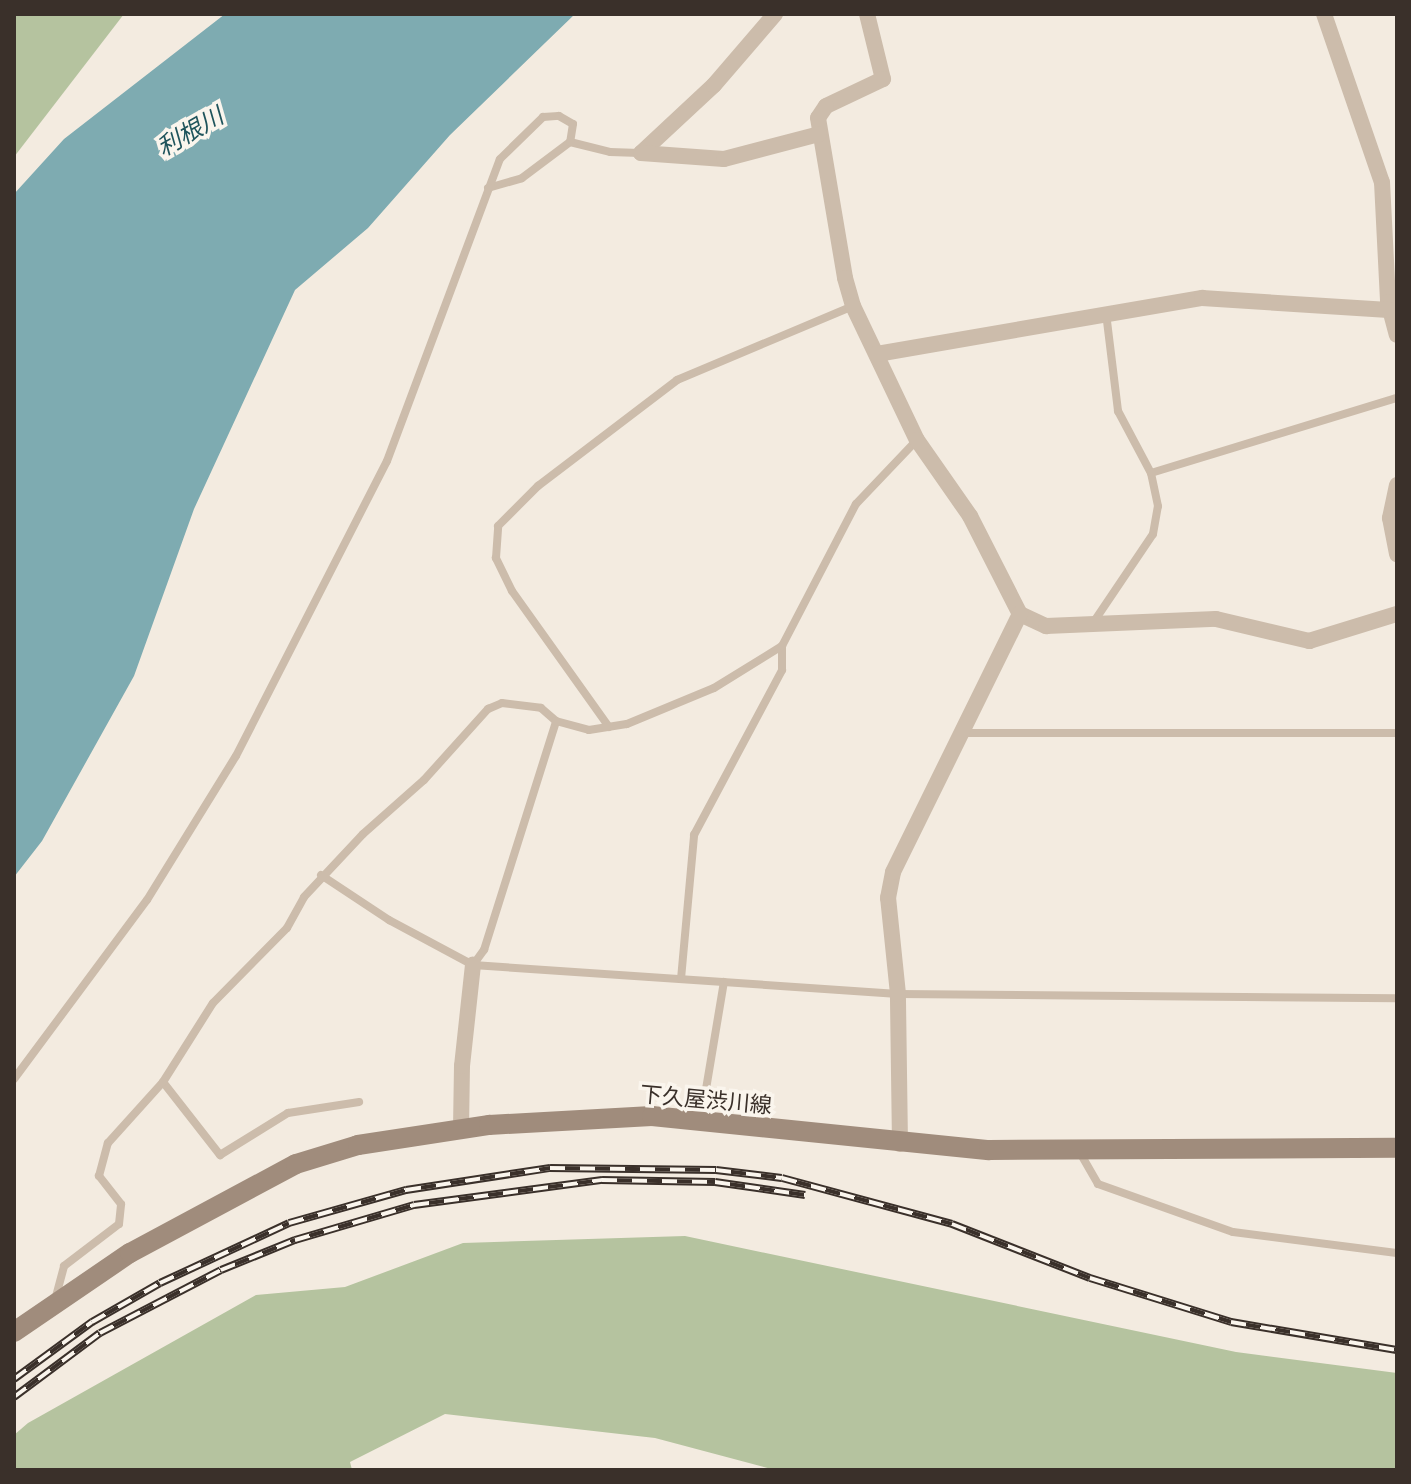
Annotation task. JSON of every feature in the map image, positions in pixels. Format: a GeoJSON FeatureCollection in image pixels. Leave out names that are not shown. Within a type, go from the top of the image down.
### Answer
{"type":"FeatureCollection","features":[{"type":"Feature","properties":{"kind":"main road","name":"下久屋渋川線"},"geometry":{"type":"LineString","coordinates":[[14,1332],[55,1301],[204,1211],[296,1164],[358,1145],[461,1129],[652,1116],[900,1144],[1078,1151],[1397,1148]]}},
{"type":"Feature","properties":{"kind":"street"},"geometry":{"type":"LineString","coordinates":[[641,153],[714,85],[775,14]]}},
{"type":"Feature","properties":{"kind":"street"},"geometry":{"type":"LineString","coordinates":[[867,14],[883,79],[819,111],[819,134],[853,306],[917,440],[970,516],[1020,614],[1046,626],[1216,619],[1309,641],[1397,614]]}},
{"type":"Feature","properties":{"kind":"street"},"geometry":{"type":"LineString","coordinates":[[1324,14],[1382,182],[1389,310],[1397,335]]}},
{"type":"Feature","properties":{"kind":"street"},"geometry":{"type":"LineString","coordinates":[[641,153],[724,159],[819,134]]}},
{"type":"Feature","properties":{"kind":"street"},"geometry":{"type":"LineString","coordinates":[[877,354],[1202,298],[1389,310]]}},
{"type":"Feature","properties":{"kind":"street"},"geometry":{"type":"LineString","coordinates":[[1397,485],[1390,518],[1397,554]]}},
{"type":"Feature","properties":{"kind":"street"},"geometry":{"type":"LineString","coordinates":[[900,1144],[898,994],[888,898],[893,872],[1020,614]]}},
{"type":"Feature","properties":{"kind":"street"},"geometry":{"type":"LineString","coordinates":[[461,1129],[462,1066],[473,965]]}},
{"type":"Feature","properties":{"kind":"lane"},"geometry":{"type":"LineString","coordinates":[[14,1079],[147,900],[236,756],[387,461],[488,188],[500,159],[543,117],[559,116],[573,124],[570,142],[522,178],[488,188]]}},
{"type":"Feature","properties":{"kind":"lane"},"geometry":{"type":"LineString","coordinates":[[570,142],[610,152],[641,153]]}},
{"type":"Feature","properties":{"kind":"lane"},"geometry":{"type":"LineString","coordinates":[[609,727],[512,591],[496,558],[498,526],[538,486],[677,380],[853,306]]}},
{"type":"Feature","properties":{"kind":"lane"},"geometry":{"type":"LineString","coordinates":[[1093,623],[1153,534],[1158,506],[1151,473],[1118,411],[1106,313]]}},
{"type":"Feature","properties":{"kind":"lane"},"geometry":{"type":"LineString","coordinates":[[1151,473],[1397,398]]}},
{"type":"Feature","properties":{"kind":"lane"},"geometry":{"type":"LineString","coordinates":[[681,979],[694,835],[782,670],[782,646],[856,504],[917,440]]}},
{"type":"Feature","properties":{"kind":"lane"},"geometry":{"type":"LineString","coordinates":[[55,1301],[64,1266],[119,1224],[121,1204],[99,1176],[108,1143],[163,1082],[213,1003],[287,928],[321,875],[424,780],[488,709],[518,704],[541,708],[556,721],[589,730],[609,727],[714,688],[782,646]]}},
{"type":"Feature","properties":{"kind":"lane"},"geometry":{"type":"LineString","coordinates":[[473,965],[484,950],[556,721]]}},
{"type":"Feature","properties":{"kind":"lane"},"geometry":{"type":"LineString","coordinates":[[962,733],[1397,733]]}},
{"type":"Feature","properties":{"kind":"lane"},"geometry":{"type":"LineString","coordinates":[[321,875],[412,934],[473,965],[898,994],[1397,998]]}},
{"type":"Feature","properties":{"kind":"lane"},"geometry":{"type":"LineString","coordinates":[[700,1121],[724,982]]}},
{"type":"Feature","properties":{"kind":"lane"},"geometry":{"type":"LineString","coordinates":[[163,1082],[220,1155],[288,1113],[359,1102]]}},
{"type":"Feature","properties":{"kind":"lane"},"geometry":{"type":"LineString","coordinates":[[1078,1151],[1098,1184],[1233,1232],[1397,1253]]}},
{"type":"Feature","properties":{"kind":"green space"},"geometry":{"type":"Polygon","coordinates":[[[16,14],[124,14],[14,157],[14,18],[16,14]]]}},
{"type":"Feature","properties":{"kind":"green space"},"geometry":{"type":"Polygon","coordinates":[[[685,1236],[1236,1352],[1397,1373],[1397,1470],[775,1470],[655,1438],[445,1414],[350,1462],[352,1470],[14,1470],[14,1435],[28,1423],[256,1295],[345,1287],[463,1243],[685,1236]]]}},
{"type":"Feature","properties":{"kind":"water","name":"利根川"},"geometry":{"type":"Polygon","coordinates":[[[225,14],[575,14],[450,135],[368,228],[295,290],[194,509],[134,676],[42,841],[14,877],[14,194],[64,139],[225,14]]]}},
{"type":"Feature","properties":{"kind":"railway"},"geometry":{"type":"LineString","coordinates":[[14,1379],[92,1322],[160,1283],[289,1223],[406,1190],[550,1168],[716,1170],[782,1178],[952,1224],[1090,1278],[1231,1322],[1397,1350]]}},
{"type":"Feature","properties":{"kind":"railway"},"geometry":{"type":"LineString","coordinates":[[14,1397],[100,1333],[221,1270],[295,1240],[414,1205],[602,1180],[715,1182],[805,1195]]}}]}
